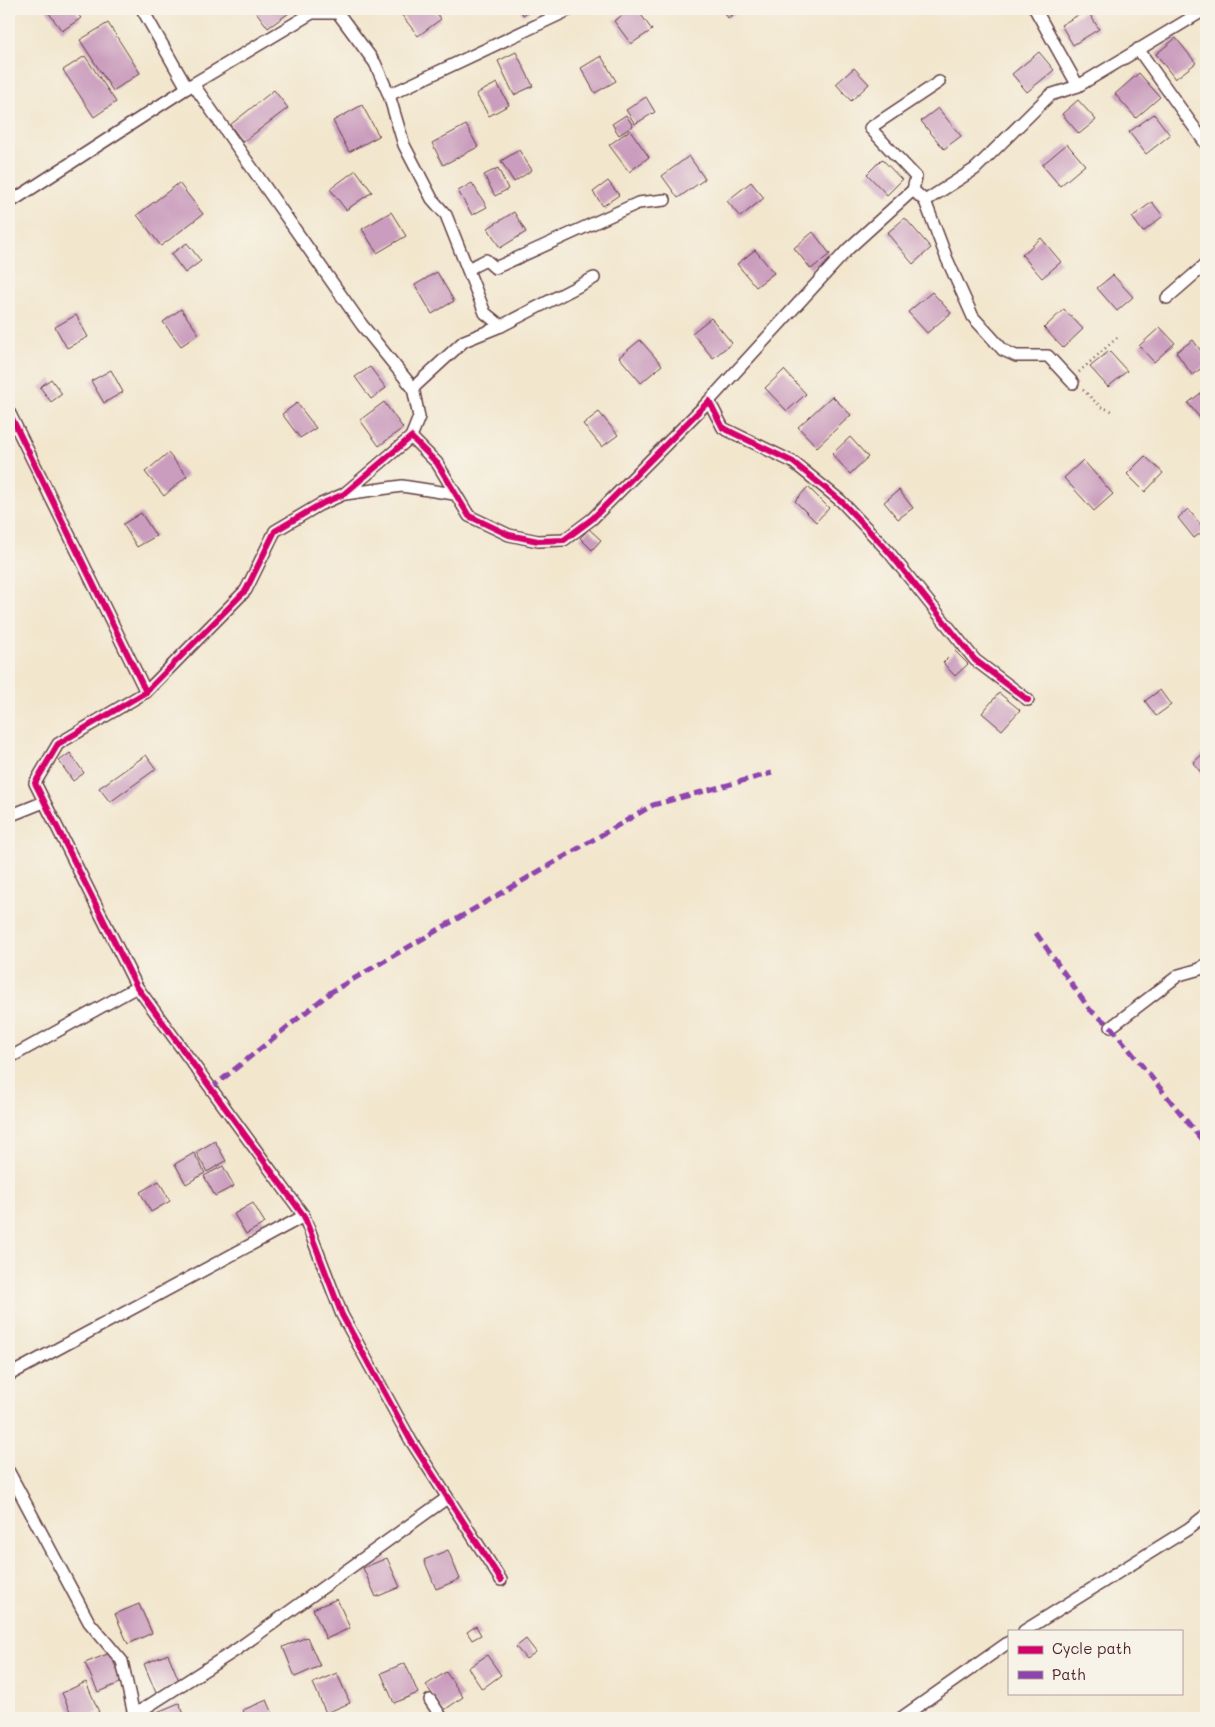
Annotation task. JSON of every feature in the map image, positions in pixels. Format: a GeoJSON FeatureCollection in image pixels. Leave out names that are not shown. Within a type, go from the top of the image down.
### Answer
{"type":"FeatureCollection","features":[{"type":"Feature","properties":{"kind":"street"},"geometry":{"type":"LineString","coordinates":[[142,9],[190,86],[362,326],[413,388],[419,417],[411,437],[344,494],[319,506],[275,532],[246,590],[146,692],[58,744],[35,783],[137,987],[304,1216],[342,1315],[411,1441],[501,1580]]}},
{"type":"Feature","properties":{"kind":"street"},"geometry":{"type":"LineString","coordinates":[[389,94],[571,9]]}},
{"type":"Feature","properties":{"kind":"street"},"geometry":{"type":"LineString","coordinates":[[1034,9],[1078,86]]}},
{"type":"Feature","properties":{"kind":"street"},"geometry":{"type":"LineString","coordinates":[[925,201],[975,169],[1050,95],[1078,86],[1206,9]]}},
{"type":"Feature","properties":{"kind":"street"},"geometry":{"type":"LineString","coordinates":[[9,203],[190,86],[312,13],[338,13],[375,63],[389,94],[404,145],[432,199],[446,215],[485,313],[501,326]]}},
{"type":"Feature","properties":{"kind":"street"},"geometry":{"type":"LineString","coordinates":[[1138,49],[1206,144]]}},
{"type":"Feature","properties":{"kind":"street"},"geometry":{"type":"LineString","coordinates":[[411,437],[438,464],[454,494],[469,516],[510,535],[538,542],[564,540],[592,519],[709,401],[848,248],[913,190],[916,177],[870,128],[938,82]]}},
{"type":"Feature","properties":{"kind":"street"},"geometry":{"type":"LineString","coordinates":[[913,190],[925,201],[947,259],[973,317],[1003,350],[1016,356],[1048,356],[1072,381]]}},
{"type":"Feature","properties":{"kind":"street"},"geometry":{"type":"LineString","coordinates":[[468,269],[486,260],[495,268],[638,203],[665,200]]}},
{"type":"Feature","properties":{"kind":"street"},"geometry":{"type":"LineString","coordinates":[[1167,298],[1206,264]]}},
{"type":"Feature","properties":{"kind":"street"},"geometry":{"type":"LineString","coordinates":[[413,388],[464,340],[501,326],[594,278]]}},
{"type":"Feature","properties":{"kind":"street"},"geometry":{"type":"LineString","coordinates":[[709,401],[723,428],[793,462],[841,501],[888,551],[975,660],[1028,700]]}},
{"type":"Feature","properties":{"kind":"street"},"geometry":{"type":"LineString","coordinates":[[9,412],[146,692]]}},
{"type":"Feature","properties":{"kind":"street"},"geometry":{"type":"LineString","coordinates":[[344,494],[402,486],[454,494]]}},
{"type":"Feature","properties":{"kind":"street"},"geometry":{"type":"LineString","coordinates":[[9,816],[44,802]]}},
{"type":"Feature","properties":{"kind":"street"},"geometry":{"type":"LineString","coordinates":[[1111,1027],[1180,975],[1200,969],[1206,964]]}},
{"type":"Feature","properties":{"kind":"street"},"geometry":{"type":"LineString","coordinates":[[9,1058],[137,987]]}},
{"type":"Feature","properties":{"kind":"street"},"geometry":{"type":"LineString","coordinates":[[9,1375],[304,1216]]}},
{"type":"Feature","properties":{"kind":"street"},"geometry":{"type":"LineString","coordinates":[[9,1472],[89,1622],[122,1661],[134,1716],[236,1650],[448,1498]]}},
{"type":"Feature","properties":{"kind":"street"},"geometry":{"type":"LineString","coordinates":[[1025,1630],[1040,1619],[1188,1529],[1206,1515]]}},
{"type":"Feature","properties":{"kind":"street"},"geometry":{"type":"LineString","coordinates":[[901,1718],[1008,1643]]}},
{"type":"Feature","properties":{"kind":"street"},"geometry":{"type":"LineString","coordinates":[[430,1700],[442,1718]]}},
{"type":"Feature","properties":{"kind":"path"},"geometry":{"type":"LineString","coordinates":[[1112,411],[1101,407],[1072,381],[1119,336]]}},
{"type":"Feature","properties":{"kind":"building"},"geometry":{"type":"Polygon","coordinates":[[[46,9],[74,9],[81,18],[62,31],[46,9]]]}},
{"type":"Feature","properties":{"kind":"building"},"geometry":{"type":"Polygon","coordinates":[[[254,9],[286,9],[289,13],[268,28],[254,9]]]}},
{"type":"Feature","properties":{"kind":"building"},"geometry":{"type":"Polygon","coordinates":[[[397,9],[433,9],[441,19],[418,36],[397,9]]]}},
{"type":"Feature","properties":{"kind":"building"},"geometry":{"type":"Polygon","coordinates":[[[520,9],[534,9],[523,15],[520,9]]]}},
{"type":"Feature","properties":{"kind":"building"},"geometry":{"type":"Polygon","coordinates":[[[631,9],[637,9],[652,30],[631,44],[614,21],[631,9]]]}},
{"type":"Feature","properties":{"kind":"building"},"geometry":{"type":"Polygon","coordinates":[[[722,9],[741,9],[728,18],[722,9]]]}},
{"type":"Feature","properties":{"kind":"building"},"geometry":{"type":"Polygon","coordinates":[[[1087,10],[1099,29],[1073,45],[1061,25],[1087,10]]]}},
{"type":"Feature","properties":{"kind":"building"},"geometry":{"type":"Polygon","coordinates":[[[108,23],[140,73],[113,91],[80,40],[108,23]]]}},
{"type":"Feature","properties":{"kind":"building"},"geometry":{"type":"Polygon","coordinates":[[[1176,38],[1196,63],[1175,79],[1156,54],[1176,38]]]}},
{"type":"Feature","properties":{"kind":"building"},"geometry":{"type":"Polygon","coordinates":[[[516,52],[533,86],[514,95],[498,61],[516,52]]]}},
{"type":"Feature","properties":{"kind":"building"},"geometry":{"type":"Polygon","coordinates":[[[1039,52],[1054,70],[1027,92],[1012,74],[1039,52]]]}},
{"type":"Feature","properties":{"kind":"building"},"geometry":{"type":"Polygon","coordinates":[[[85,56],[116,102],[94,117],[63,70],[85,56]]]}},
{"type":"Feature","properties":{"kind":"building"},"geometry":{"type":"Polygon","coordinates":[[[601,56],[616,81],[595,93],[581,68],[601,56]]]}},
{"type":"Feature","properties":{"kind":"building"},"geometry":{"type":"Polygon","coordinates":[[[854,68],[869,84],[851,101],[836,84],[854,68]]]}},
{"type":"Feature","properties":{"kind":"building"},"geometry":{"type":"Polygon","coordinates":[[[1139,73],[1160,97],[1136,118],[1115,94],[1139,73]]]}},
{"type":"Feature","properties":{"kind":"building"},"geometry":{"type":"Polygon","coordinates":[[[497,83],[509,105],[489,116],[476,94],[497,83]]]}},
{"type":"Feature","properties":{"kind":"building"},"geometry":{"type":"Polygon","coordinates":[[[274,90],[288,108],[243,142],[230,125],[274,90]]]}},
{"type":"Feature","properties":{"kind":"building"},"geometry":{"type":"Polygon","coordinates":[[[646,97],[655,112],[635,124],[626,110],[646,97]]]}},
{"type":"Feature","properties":{"kind":"building"},"geometry":{"type":"Polygon","coordinates":[[[1078,100],[1096,120],[1079,134],[1062,114],[1078,100]]]}},
{"type":"Feature","properties":{"kind":"building"},"geometry":{"type":"Polygon","coordinates":[[[362,105],[379,136],[349,152],[333,121],[362,105]]]}},
{"type":"Feature","properties":{"kind":"building"},"geometry":{"type":"Polygon","coordinates":[[[938,108],[961,136],[944,149],[921,121],[938,108]]]}},
{"type":"Feature","properties":{"kind":"building"},"geometry":{"type":"Polygon","coordinates":[[[1154,114],[1170,135],[1146,154],[1129,132],[1154,114]]]}},
{"type":"Feature","properties":{"kind":"building"},"geometry":{"type":"Polygon","coordinates":[[[626,115],[633,126],[619,135],[612,124],[626,115]]]}},
{"type":"Feature","properties":{"kind":"building"},"geometry":{"type":"Polygon","coordinates":[[[466,125],[478,147],[443,165],[432,143],[466,125]]]}},
{"type":"Feature","properties":{"kind":"building"},"geometry":{"type":"Polygon","coordinates":[[[630,130],[649,157],[629,172],[609,145],[630,130]]]}},
{"type":"Feature","properties":{"kind":"building"},"geometry":{"type":"Polygon","coordinates":[[[1067,144],[1085,165],[1060,186],[1042,165],[1067,144]]]}},
{"type":"Feature","properties":{"kind":"building"},"geometry":{"type":"Polygon","coordinates":[[[519,150],[532,170],[514,182],[501,161],[519,150]]]}},
{"type":"Feature","properties":{"kind":"building"},"geometry":{"type":"Polygon","coordinates":[[[689,156],[705,179],[678,198],[662,176],[689,156]]]}},
{"type":"Feature","properties":{"kind":"building"},"geometry":{"type":"Polygon","coordinates":[[[882,159],[902,180],[887,195],[867,174],[882,159]]]}},
{"type":"Feature","properties":{"kind":"building"},"geometry":{"type":"Polygon","coordinates":[[[498,168],[508,189],[495,196],[484,175],[498,168]]]}},
{"type":"Feature","properties":{"kind":"building"},"geometry":{"type":"Polygon","coordinates":[[[356,170],[372,192],[346,210],[330,189],[356,170]]]}},
{"type":"Feature","properties":{"kind":"building"},"geometry":{"type":"Polygon","coordinates":[[[608,181],[619,195],[603,206],[593,192],[608,181]]]}},
{"type":"Feature","properties":{"kind":"building"},"geometry":{"type":"Polygon","coordinates":[[[751,182],[764,198],[740,217],[727,201],[751,182]]]}},
{"type":"Feature","properties":{"kind":"building"},"geometry":{"type":"Polygon","coordinates":[[[179,183],[203,214],[161,246],[137,215],[179,183]]]}},
{"type":"Feature","properties":{"kind":"building"},"geometry":{"type":"Polygon","coordinates":[[[472,183],[487,207],[472,215],[458,191],[472,183]]]}},
{"type":"Feature","properties":{"kind":"building"},"geometry":{"type":"Polygon","coordinates":[[[1152,202],[1163,216],[1143,232],[1132,217],[1152,202]]]}},
{"type":"Feature","properties":{"kind":"building"},"geometry":{"type":"Polygon","coordinates":[[[391,212],[406,236],[377,253],[362,229],[391,212]]]}},
{"type":"Feature","properties":{"kind":"building"},"geometry":{"type":"Polygon","coordinates":[[[514,212],[526,232],[500,248],[488,228],[514,212]]]}},
{"type":"Feature","properties":{"kind":"building"},"geometry":{"type":"Polygon","coordinates":[[[905,218],[931,248],[913,264],[887,233],[905,218]]]}},
{"type":"Feature","properties":{"kind":"building"},"geometry":{"type":"Polygon","coordinates":[[[813,232],[830,254],[811,269],[794,248],[813,232]]]}},
{"type":"Feature","properties":{"kind":"building"},"geometry":{"type":"Polygon","coordinates":[[[1041,238],[1061,262],[1042,278],[1022,255],[1041,238]]]}},
{"type":"Feature","properties":{"kind":"building"},"geometry":{"type":"Polygon","coordinates":[[[187,243],[201,261],[185,273],[171,254],[187,243]]]}},
{"type":"Feature","properties":{"kind":"building"},"geometry":{"type":"Polygon","coordinates":[[[755,250],[774,273],[756,287],[737,264],[755,250]]]}},
{"type":"Feature","properties":{"kind":"building"},"geometry":{"type":"Polygon","coordinates":[[[437,272],[454,301],[432,314],[415,285],[437,272]]]}},
{"type":"Feature","properties":{"kind":"building"},"geometry":{"type":"Polygon","coordinates":[[[1113,275],[1133,297],[1117,311],[1097,288],[1113,275]]]}},
{"type":"Feature","properties":{"kind":"building"},"geometry":{"type":"Polygon","coordinates":[[[932,292],[951,313],[927,333],[908,312],[932,292]]]}},
{"type":"Feature","properties":{"kind":"building"},"geometry":{"type":"Polygon","coordinates":[[[181,309],[199,334],[181,346],[163,322],[181,309]]]}},
{"type":"Feature","properties":{"kind":"building"},"geometry":{"type":"Polygon","coordinates":[[[1064,309],[1083,329],[1063,348],[1044,328],[1064,309]]]}},
{"type":"Feature","properties":{"kind":"building"},"geometry":{"type":"Polygon","coordinates":[[[76,315],[88,337],[67,348],[55,327],[76,315]]]}},
{"type":"Feature","properties":{"kind":"building"},"geometry":{"type":"Polygon","coordinates":[[[711,318],[732,343],[713,358],[692,333],[711,318]]]}},
{"type":"Feature","properties":{"kind":"building"},"geometry":{"type":"Polygon","coordinates":[[[1160,327],[1175,343],[1154,362],[1139,346],[1160,327]]]}},
{"type":"Feature","properties":{"kind":"building"},"geometry":{"type":"Polygon","coordinates":[[[640,340],[662,365],[641,383],[619,357],[640,340]]]}},
{"type":"Feature","properties":{"kind":"building"},"geometry":{"type":"Polygon","coordinates":[[[1193,340],[1206,358],[1206,365],[1192,375],[1176,352],[1193,340]]]}},
{"type":"Feature","properties":{"kind":"building"},"geometry":{"type":"Polygon","coordinates":[[[1109,351],[1127,371],[1108,387],[1090,367],[1109,351]]]}},
{"type":"Feature","properties":{"kind":"building"},"geometry":{"type":"Polygon","coordinates":[[[370,367],[386,388],[371,399],[355,377],[370,367]]]}},
{"type":"Feature","properties":{"kind":"building"},"geometry":{"type":"Polygon","coordinates":[[[111,370],[123,392],[104,403],[91,381],[111,370]]]}},
{"type":"Feature","properties":{"kind":"building"},"geometry":{"type":"Polygon","coordinates":[[[784,370],[806,394],[787,411],[765,388],[784,370]]]}},
{"type":"Feature","properties":{"kind":"building"},"geometry":{"type":"Polygon","coordinates":[[[51,379],[62,394],[51,402],[40,387],[51,379]]]}},
{"type":"Feature","properties":{"kind":"building"},"geometry":{"type":"Polygon","coordinates":[[[1206,389],[1206,420],[1203,422],[1188,403],[1206,389]]]}},
{"type":"Feature","properties":{"kind":"building"},"geometry":{"type":"Polygon","coordinates":[[[832,396],[851,415],[817,447],[798,427],[832,396]]]}},
{"type":"Feature","properties":{"kind":"building"},"geometry":{"type":"Polygon","coordinates":[[[384,402],[403,428],[379,446],[360,420],[384,402]]]}},
{"type":"Feature","properties":{"kind":"building"},"geometry":{"type":"Polygon","coordinates":[[[297,403],[316,428],[300,438],[282,414],[297,403]]]}},
{"type":"Feature","properties":{"kind":"building"},"geometry":{"type":"Polygon","coordinates":[[[599,412],[618,435],[602,447],[583,424],[599,412]]]}},
{"type":"Feature","properties":{"kind":"building"},"geometry":{"type":"Polygon","coordinates":[[[850,437],[868,457],[850,474],[832,454],[850,437]]]}},
{"type":"Feature","properties":{"kind":"building"},"geometry":{"type":"Polygon","coordinates":[[[168,453],[187,476],[164,496],[145,472],[168,453]]]}},
{"type":"Feature","properties":{"kind":"building"},"geometry":{"type":"Polygon","coordinates":[[[1145,456],[1163,473],[1145,492],[1127,474],[1145,456]]]}},
{"type":"Feature","properties":{"kind":"building"},"geometry":{"type":"Polygon","coordinates":[[[1083,460],[1113,494],[1094,511],[1064,478],[1083,460]]]}},
{"type":"Feature","properties":{"kind":"building"},"geometry":{"type":"Polygon","coordinates":[[[808,487],[829,508],[816,522],[795,501],[808,487]]]}},
{"type":"Feature","properties":{"kind":"building"},"geometry":{"type":"Polygon","coordinates":[[[899,490],[913,508],[898,519],[884,502],[899,490]]]}},
{"type":"Feature","properties":{"kind":"building"},"geometry":{"type":"Polygon","coordinates":[[[1188,509],[1205,530],[1194,538],[1178,518],[1188,509]]]}},
{"type":"Feature","properties":{"kind":"building"},"geometry":{"type":"Polygon","coordinates":[[[141,513],[156,536],[137,547],[123,524],[141,513]]]}},
{"type":"Feature","properties":{"kind":"building"},"geometry":{"type":"Polygon","coordinates":[[[589,529],[601,540],[592,550],[580,538],[589,529]]]}},
{"type":"Feature","properties":{"kind":"building"},"geometry":{"type":"Polygon","coordinates":[[[955,651],[968,664],[955,676],[943,663],[955,651]]]}},
{"type":"Feature","properties":{"kind":"building"},"geometry":{"type":"Polygon","coordinates":[[[1160,690],[1171,705],[1156,716],[1145,701],[1160,690]]]}},
{"type":"Feature","properties":{"kind":"building"},"geometry":{"type":"Polygon","coordinates":[[[999,693],[1020,710],[1002,730],[982,713],[999,693]]]}},
{"type":"Feature","properties":{"kind":"building"},"geometry":{"type":"Polygon","coordinates":[[[1206,751],[1206,778],[1193,763],[1206,751]]]}},
{"type":"Feature","properties":{"kind":"building"},"geometry":{"type":"Polygon","coordinates":[[[70,753],[84,773],[73,781],[59,761],[70,753]]]}},
{"type":"Feature","properties":{"kind":"building"},"geometry":{"type":"Polygon","coordinates":[[[146,755],[156,769],[110,802],[99,788],[146,755]]]}},
{"type":"Feature","properties":{"kind":"building"},"geometry":{"type":"Polygon","coordinates":[[[215,1141],[226,1161],[207,1172],[196,1152],[215,1141]]]}},
{"type":"Feature","properties":{"kind":"building"},"geometry":{"type":"Polygon","coordinates":[[[194,1153],[205,1173],[186,1184],[175,1164],[194,1153]]]}},
{"type":"Feature","properties":{"kind":"building"},"geometry":{"type":"Polygon","coordinates":[[[223,1166],[234,1186],[215,1196],[204,1176],[223,1166]]]}},
{"type":"Feature","properties":{"kind":"building"},"geometry":{"type":"Polygon","coordinates":[[[159,1181],[170,1201],[151,1212],[140,1192],[159,1181]]]}},
{"type":"Feature","properties":{"kind":"building"},"geometry":{"type":"Polygon","coordinates":[[[253,1203],[265,1223],[246,1234],[234,1214],[253,1203]]]}},
{"type":"Feature","properties":{"kind":"building"},"geometry":{"type":"Polygon","coordinates":[[[448,1550],[460,1579],[436,1589],[424,1560],[448,1550]]]}},
{"type":"Feature","properties":{"kind":"building"},"geometry":{"type":"Polygon","coordinates":[[[387,1558],[400,1587],[376,1597],[363,1568],[387,1558]]]}},
{"type":"Feature","properties":{"kind":"building"},"geometry":{"type":"Polygon","coordinates":[[[337,1599],[350,1628],[326,1639],[313,1609],[337,1599]]]}},
{"type":"Feature","properties":{"kind":"building"},"geometry":{"type":"Polygon","coordinates":[[[139,1604],[152,1633],[128,1644],[115,1614],[139,1604]]]}},
{"type":"Feature","properties":{"kind":"building"},"geometry":{"type":"Polygon","coordinates":[[[476,1626],[481,1635],[472,1640],[467,1632],[476,1626]]]}},
{"type":"Feature","properties":{"kind":"building"},"geometry":{"type":"Polygon","coordinates":[[[307,1637],[320,1666],[295,1677],[283,1647],[307,1637]]]}},
{"type":"Feature","properties":{"kind":"building"},"geometry":{"type":"Polygon","coordinates":[[[526,1639],[536,1652],[526,1659],[516,1647],[526,1639]]]}},
{"type":"Feature","properties":{"kind":"building"},"geometry":{"type":"Polygon","coordinates":[[[110,1653],[122,1682],[98,1692],[85,1663],[110,1653]]]}},
{"type":"Feature","properties":{"kind":"building"},"geometry":{"type":"Polygon","coordinates":[[[168,1654],[180,1683],[156,1693],[144,1664],[168,1654]]]}},
{"type":"Feature","properties":{"kind":"building"},"geometry":{"type":"Polygon","coordinates":[[[487,1655],[501,1675],[482,1689],[468,1668],[487,1655]]]}},
{"type":"Feature","properties":{"kind":"building"},"geometry":{"type":"Polygon","coordinates":[[[405,1663],[418,1693],[394,1703],[381,1673],[405,1663]]]}},
{"type":"Feature","properties":{"kind":"building"},"geometry":{"type":"Polygon","coordinates":[[[446,1672],[463,1697],[443,1711],[426,1685],[446,1672]]]}},
{"type":"Feature","properties":{"kind":"building"},"geometry":{"type":"Polygon","coordinates":[[[337,1673],[350,1703],[326,1713],[313,1683],[337,1673]]]}},
{"type":"Feature","properties":{"kind":"building"},"geometry":{"type":"Polygon","coordinates":[[[86,1682],[99,1712],[84,1718],[73,1718],[62,1693],[86,1682]]]}},
{"type":"Feature","properties":{"kind":"building"},"geometry":{"type":"Polygon","coordinates":[[[267,1700],[275,1718],[246,1718],[243,1710],[267,1700]]]}},
{"type":"Feature","properties":{"kind":"building"},"geometry":{"type":"Polygon","coordinates":[[[179,1703],[186,1718],[157,1718],[155,1713],[179,1703]]]}},
{"type":"Feature","properties":{"kind":"marked path"},"geometry":{"type":"LineString","coordinates":[[210,1089],[331,992],[653,805],[772,773]]}},
{"type":"Feature","properties":{"kind":"marked path"},"geometry":{"type":"LineString","coordinates":[[1036,933],[1090,1010],[1111,1027],[1206,1145]]}},
{"type":"Feature","properties":{"kind":"cycle path"},"geometry":{"type":"LineString","coordinates":[[9,412],[146,692],[246,590],[275,531],[319,505],[344,494],[411,437],[437,463],[469,516],[509,535],[538,541],[564,540],[592,519],[709,401],[723,428],[793,462],[841,501],[888,551],[975,660],[1028,700]]}},
{"type":"Feature","properties":{"kind":"cycle path"},"geometry":{"type":"LineString","coordinates":[[146,692],[58,744],[35,783],[137,987],[304,1216],[342,1315],[411,1441],[501,1580]]}}]}
